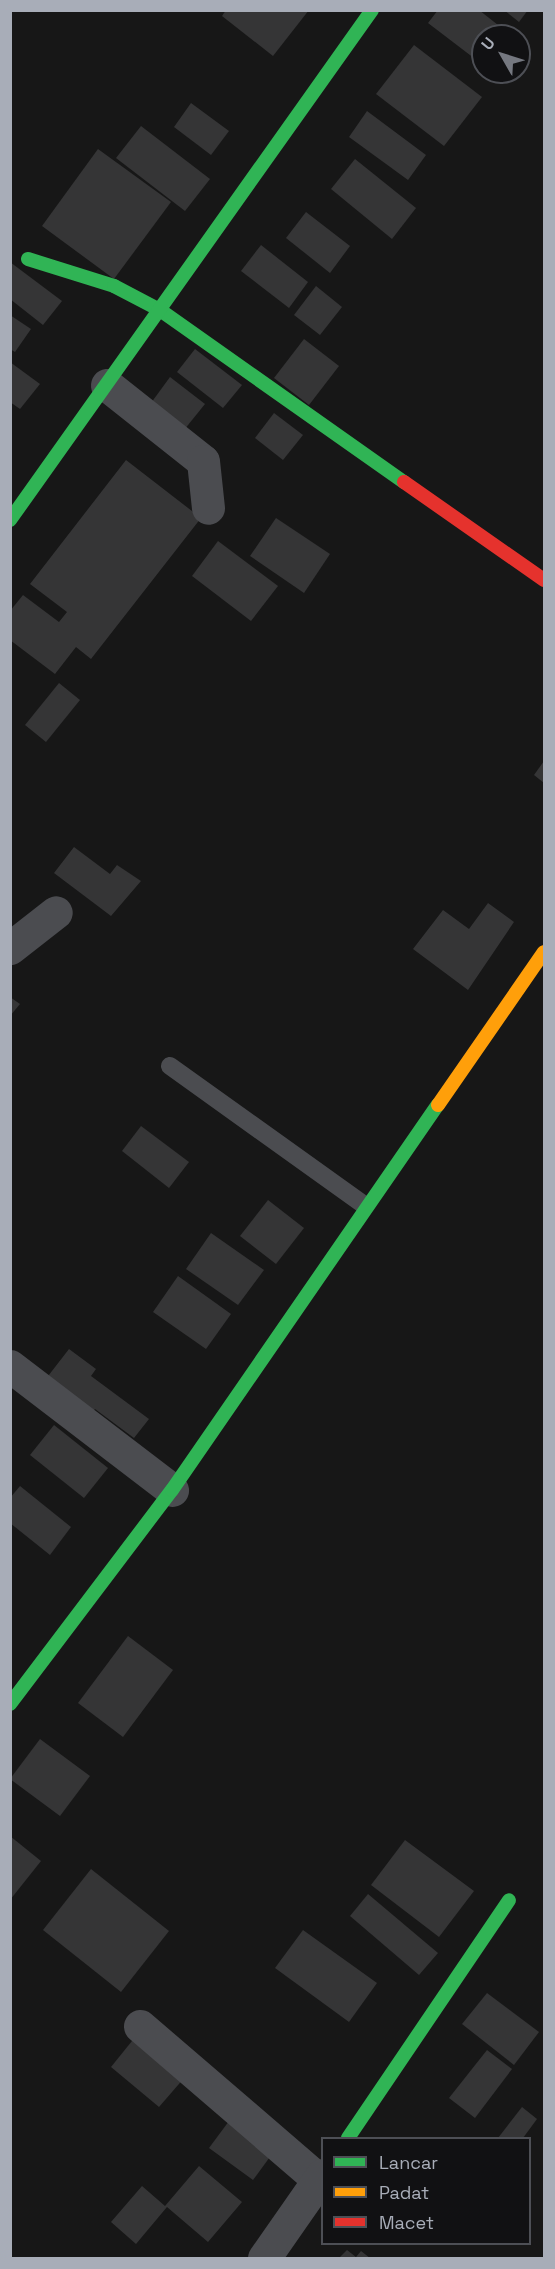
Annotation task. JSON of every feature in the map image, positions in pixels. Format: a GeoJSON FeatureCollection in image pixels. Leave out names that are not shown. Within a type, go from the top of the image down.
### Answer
{"type":"FeatureCollection","features":[{"type":"Feature","properties":{"kind":"street"},"geometry":{"type":"LineString","coordinates":[[12,516],[372,10]]}},
{"type":"Feature","properties":{"kind":"street"},"geometry":{"type":"LineString","coordinates":[[28,259],[114,286],[160,310],[544,580]]}},
{"type":"Feature","properties":{"kind":"street"},"geometry":{"type":"LineString","coordinates":[[107,385],[203,461],[208,508]]}},
{"type":"Feature","properties":{"kind":"street"},"geometry":{"type":"LineString","coordinates":[[10,948],[56,912]]}},
{"type":"Feature","properties":{"kind":"street"},"geometry":{"type":"LineString","coordinates":[[10,1704],[172,1490],[364,1205],[544,952]]}},
{"type":"Feature","properties":{"kind":"street"},"geometry":{"type":"LineString","coordinates":[[10,1366],[172,1490]]}},
{"type":"Feature","properties":{"kind":"street"},"geometry":{"type":"LineString","coordinates":[[349,2137],[509,1900]]}},
{"type":"Feature","properties":{"kind":"street"},"geometry":{"type":"LineString","coordinates":[[140,2026],[321,2178],[264,2259]]}},
{"type":"Feature","properties":{"kind":"lane"},"geometry":{"type":"LineString","coordinates":[[170,1066],[364,1205]]}},
{"type":"Feature","properties":{"kind":"building"},"geometry":{"type":"Polygon","coordinates":[[[226,10],[309,10],[273,56],[222,16],[226,10]]]}},
{"type":"Feature","properties":{"kind":"building"},"geometry":{"type":"Polygon","coordinates":[[[438,10],[479,10],[497,24],[471,24],[471,56],[428,23],[438,10]]]}},
{"type":"Feature","properties":{"kind":"building"},"geometry":{"type":"Polygon","coordinates":[[[504,10],[528,10],[519,22],[504,10]]]}},
{"type":"Feature","properties":{"kind":"building"},"geometry":{"type":"Polygon","coordinates":[[[414,45],[482,97],[444,146],[376,94],[414,45]]]}},
{"type":"Feature","properties":{"kind":"building"},"geometry":{"type":"Polygon","coordinates":[[[191,103],[229,131],[211,155],[174,127],[191,103]]]}},
{"type":"Feature","properties":{"kind":"building"},"geometry":{"type":"Polygon","coordinates":[[[367,111],[426,155],[408,180],[349,137],[367,111]]]}},
{"type":"Feature","properties":{"kind":"building"},"geometry":{"type":"Polygon","coordinates":[[[141,126],[210,179],[185,211],[116,158],[141,126]]]}},
{"type":"Feature","properties":{"kind":"building"},"geometry":{"type":"Polygon","coordinates":[[[98,149],[171,202],[114,279],[42,226],[98,149]]]}},
{"type":"Feature","properties":{"kind":"building"},"geometry":{"type":"Polygon","coordinates":[[[355,159],[416,208],[392,239],[331,189],[355,159]]]}},
{"type":"Feature","properties":{"kind":"building"},"geometry":{"type":"Polygon","coordinates":[[[306,212],[350,246],[330,273],[286,238],[306,212]]]}},
{"type":"Feature","properties":{"kind":"building"},"geometry":{"type":"Polygon","coordinates":[[[261,245],[308,282],[289,308],[241,271],[261,245]]]}},
{"type":"Feature","properties":{"kind":"building"},"geometry":{"type":"Polygon","coordinates":[[[10,262],[62,301],[43,325],[10,299],[10,262]]]}},
{"type":"Feature","properties":{"kind":"building"},"geometry":{"type":"Polygon","coordinates":[[[316,286],[342,307],[320,335],[294,315],[316,286]]]}},
{"type":"Feature","properties":{"kind":"building"},"geometry":{"type":"Polygon","coordinates":[[[10,315],[31,329],[15,352],[10,349],[10,315]]]}},
{"type":"Feature","properties":{"kind":"building"},"geometry":{"type":"Polygon","coordinates":[[[304,339],[339,366],[309,405],[274,378],[304,339]]]}},
{"type":"Feature","properties":{"kind":"building"},"geometry":{"type":"Polygon","coordinates":[[[195,349],[242,385],[223,408],[177,372],[195,349]]]}},
{"type":"Feature","properties":{"kind":"building"},"geometry":{"type":"Polygon","coordinates":[[[10,362],[40,384],[20,409],[10,402],[10,362]]]}},
{"type":"Feature","properties":{"kind":"building"},"geometry":{"type":"Polygon","coordinates":[[[170,377],[205,404],[184,430],[151,403],[170,377]]]}},
{"type":"Feature","properties":{"kind":"building"},"geometry":{"type":"Polygon","coordinates":[[[274,413],[303,435],[283,460],[255,438],[274,413]]]}},
{"type":"Feature","properties":{"kind":"building"},"geometry":{"type":"Polygon","coordinates":[[[126,460],[201,518],[91,659],[76,647],[55,674],[10,640],[10,611],[23,595],[59,622],[67,612],[30,584],[126,460]]]}},
{"type":"Feature","properties":{"kind":"building"},"geometry":{"type":"Polygon","coordinates":[[[276,518],[330,554],[304,593],[250,556],[276,518]]]}},
{"type":"Feature","properties":{"kind":"building"},"geometry":{"type":"Polygon","coordinates":[[[218,541],[278,586],[251,621],[192,576],[218,541]]]}},
{"type":"Feature","properties":{"kind":"building"},"geometry":{"type":"Polygon","coordinates":[[[59,683],[80,700],[46,742],[25,725],[59,683]]]}},
{"type":"Feature","properties":{"kind":"building"},"geometry":{"type":"Polygon","coordinates":[[[544,761],[544,783],[534,775],[544,761]]]}},
{"type":"Feature","properties":{"kind":"building"},"geometry":{"type":"Polygon","coordinates":[[[74,847],[110,874],[117,865],[141,881],[111,916],[54,873],[74,847]]]}},
{"type":"Feature","properties":{"kind":"building"},"geometry":{"type":"Polygon","coordinates":[[[488,903],[514,922],[468,990],[413,949],[443,910],[469,929],[488,903]]]}},
{"type":"Feature","properties":{"kind":"building"},"geometry":{"type":"Polygon","coordinates":[[[10,997],[20,1004],[10,1016],[10,997]]]}},
{"type":"Feature","properties":{"kind":"building"},"geometry":{"type":"Polygon","coordinates":[[[141,1126],[189,1162],[169,1188],[122,1151],[141,1126]]]}},
{"type":"Feature","properties":{"kind":"building"},"geometry":{"type":"Polygon","coordinates":[[[268,1200],[304,1228],[276,1264],[240,1236],[268,1200]]]}},
{"type":"Feature","properties":{"kind":"building"},"geometry":{"type":"Polygon","coordinates":[[[211,1233],[264,1270],[238,1305],[186,1269],[211,1233]]]}},
{"type":"Feature","properties":{"kind":"building"},"geometry":{"type":"Polygon","coordinates":[[[178,1276],[231,1314],[206,1349],[153,1312],[178,1276]]]}},
{"type":"Feature","properties":{"kind":"building"},"geometry":{"type":"Polygon","coordinates":[[[69,1349],[96,1369],[91,1376],[149,1419],[134,1438],[95,1409],[89,1416],[45,1380],[69,1349]]]}},
{"type":"Feature","properties":{"kind":"building"},"geometry":{"type":"Polygon","coordinates":[[[54,1425],[108,1468],[84,1498],[30,1455],[54,1425]]]}},
{"type":"Feature","properties":{"kind":"building"},"geometry":{"type":"Polygon","coordinates":[[[20,1486],[71,1527],[50,1555],[10,1523],[10,1498],[20,1486]]]}},
{"type":"Feature","properties":{"kind":"building"},"geometry":{"type":"Polygon","coordinates":[[[128,1636],[173,1670],[123,1737],[78,1703],[128,1636]]]}},
{"type":"Feature","properties":{"kind":"building"},"geometry":{"type":"Polygon","coordinates":[[[40,1739],[90,1776],[60,1816],[10,1779],[40,1739]]]}},
{"type":"Feature","properties":{"kind":"building"},"geometry":{"type":"Polygon","coordinates":[[[10,1836],[41,1861],[10,1900],[10,1836]]]}},
{"type":"Feature","properties":{"kind":"building"},"geometry":{"type":"Polygon","coordinates":[[[405,1840],[474,1891],[439,1937],[371,1885],[405,1840]]]}},
{"type":"Feature","properties":{"kind":"building"},"geometry":{"type":"Polygon","coordinates":[[[91,1869],[169,1931],[121,1992],[43,1930],[91,1869]]]}},
{"type":"Feature","properties":{"kind":"building"},"geometry":{"type":"Polygon","coordinates":[[[368,1894],[438,1953],[419,1975],[350,1916],[368,1894]]]}},
{"type":"Feature","properties":{"kind":"building"},"geometry":{"type":"Polygon","coordinates":[[[303,1930],[377,1983],[349,2022],[275,1968],[303,1930]]]}},
{"type":"Feature","properties":{"kind":"building"},"geometry":{"type":"Polygon","coordinates":[[[487,1993],[539,2032],[514,2065],[462,2024],[487,1993]]]}},
{"type":"Feature","properties":{"kind":"building"},"geometry":{"type":"Polygon","coordinates":[[[136,2036],[185,2077],[159,2107],[111,2067],[136,2036]]]}},
{"type":"Feature","properties":{"kind":"building"},"geometry":{"type":"Polygon","coordinates":[[[487,2050],[512,2069],[475,2118],[449,2098],[487,2050]]]}},
{"type":"Feature","properties":{"kind":"building"},"geometry":{"type":"Polygon","coordinates":[[[522,2107],[537,2119],[524,2137],[499,2137],[522,2107]]]}},
{"type":"Feature","properties":{"kind":"building"},"geometry":{"type":"Polygon","coordinates":[[[232,2117],[275,2150],[253,2180],[209,2148],[232,2117]]]}},
{"type":"Feature","properties":{"kind":"building"},"geometry":{"type":"Polygon","coordinates":[[[199,2166],[242,2202],[208,2242],[167,2207],[136,2244],[111,2222],[142,2186],[165,2206],[199,2166]]]}},
{"type":"Feature","properties":{"kind":"building"},"geometry":{"type":"Polygon","coordinates":[[[347,2250],[356,2257],[361,2251],[370,2258],[339,2258],[347,2250]]]}},
{"type":"Feature","properties":{"kind":"traffic: fast"},"geometry":{"type":"LineString","coordinates":[[10,520],[372,10]]}},
{"type":"Feature","properties":{"kind":"traffic: fast"},"geometry":{"type":"LineString","coordinates":[[28,259],[114,286],[160,310],[404,482]]}},
{"type":"Feature","properties":{"kind":"traffic: fast"},"geometry":{"type":"LineString","coordinates":[[10,1704],[172,1490],[438,1105]]}},
{"type":"Feature","properties":{"kind":"traffic: fast"},"geometry":{"type":"LineString","coordinates":[[349,2137],[509,1900]]}},
{"type":"Feature","properties":{"kind":"traffic: slow"},"geometry":{"type":"LineString","coordinates":[[438,1105],[544,952]]}},
{"type":"Feature","properties":{"kind":"traffic: jam"},"geometry":{"type":"LineString","coordinates":[[404,482],[544,580]]}}]}
